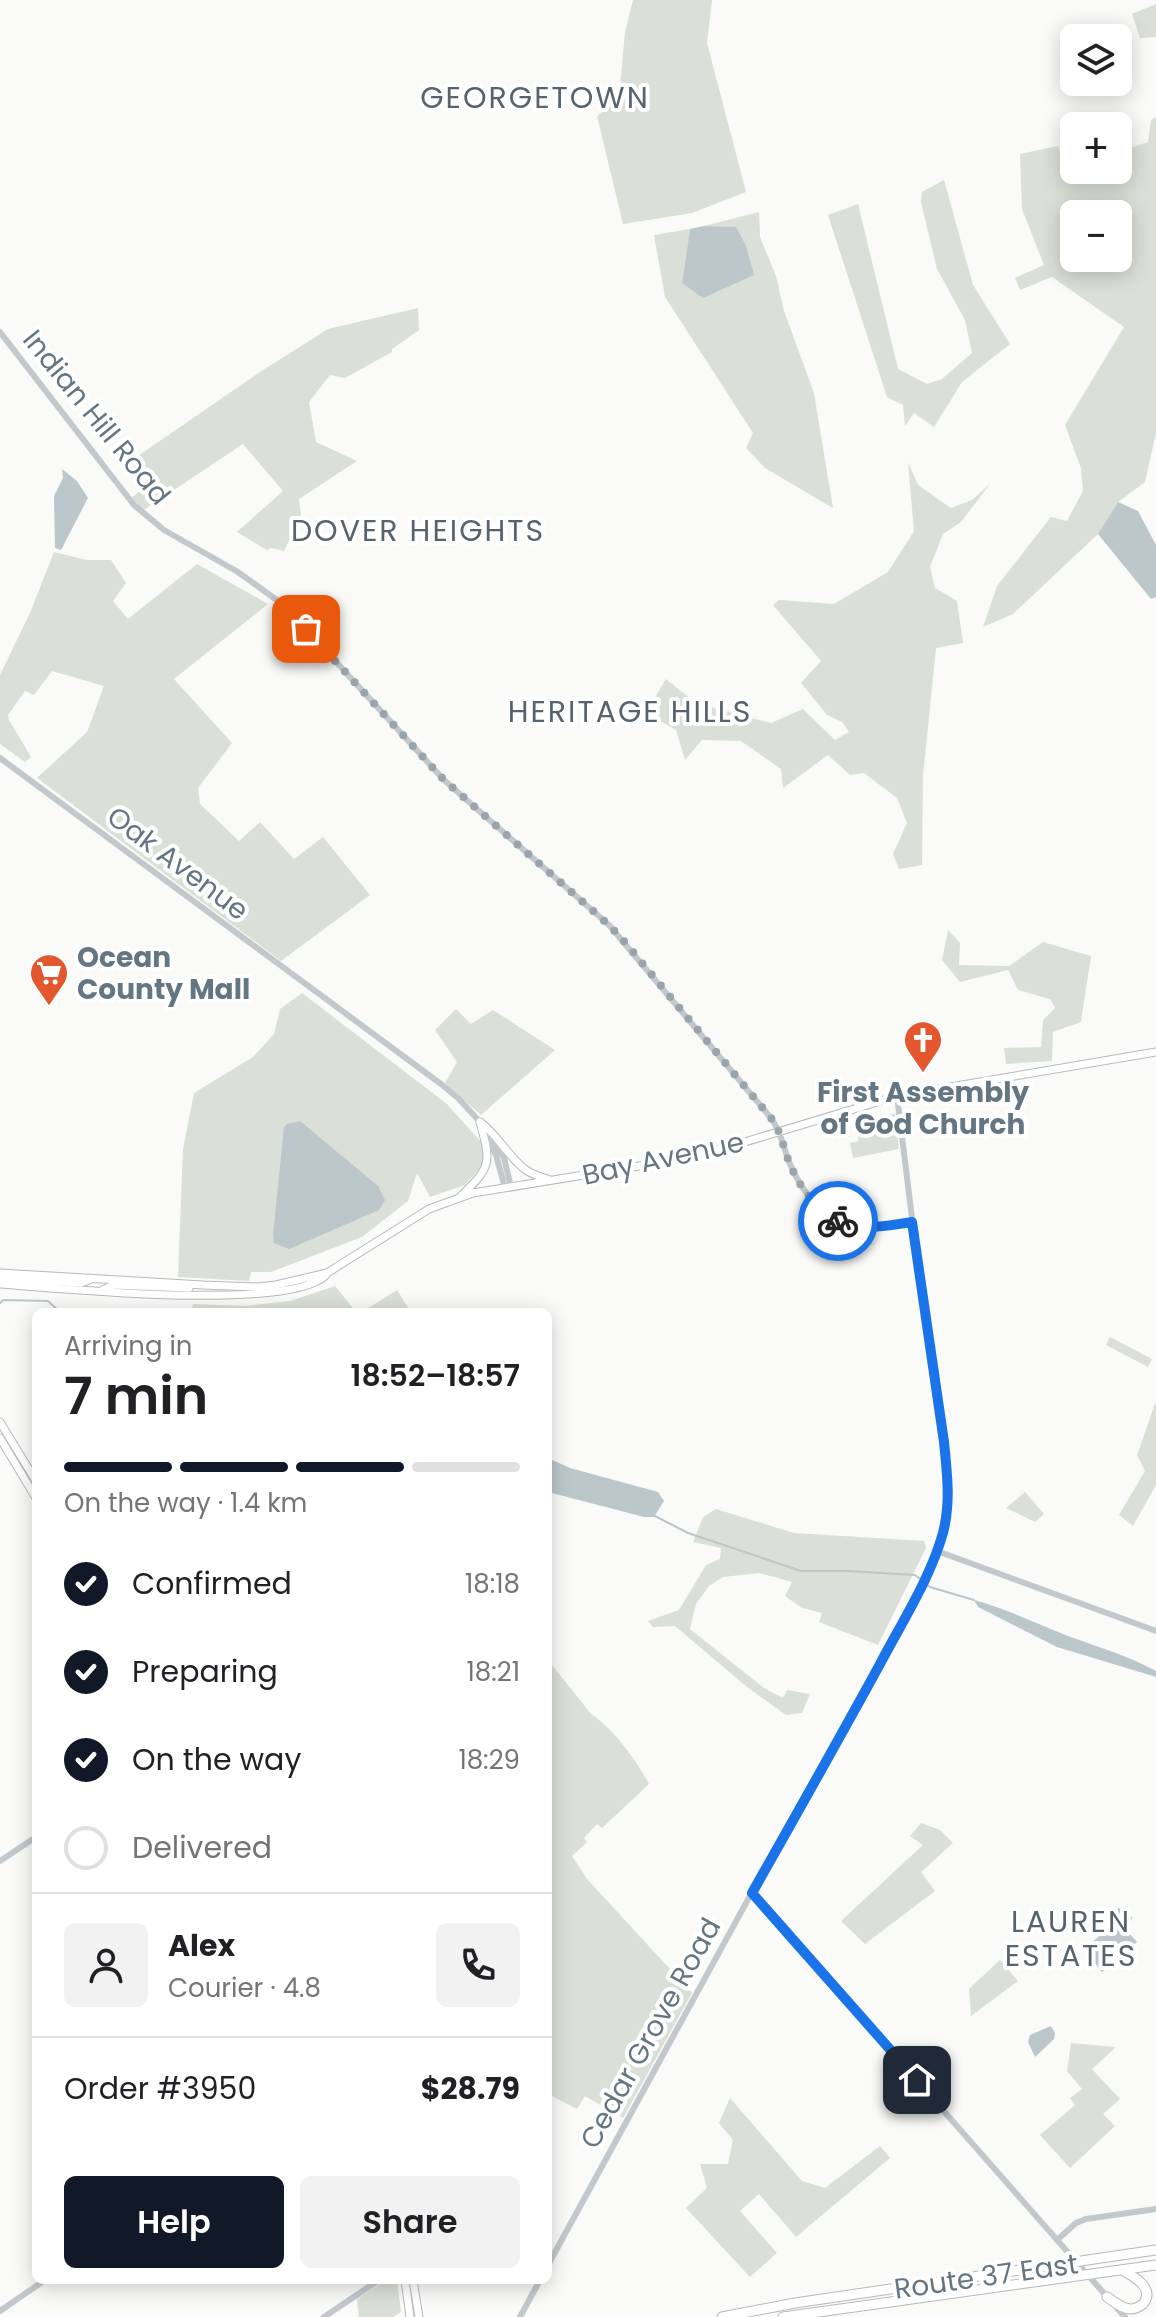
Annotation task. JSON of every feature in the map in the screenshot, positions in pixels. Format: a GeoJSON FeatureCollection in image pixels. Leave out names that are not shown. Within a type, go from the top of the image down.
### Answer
{"type":"FeatureCollection","features":[{"type":"Feature","properties":{"kind":"highway","name":"Route 37 East"},"geometry":{"type":"LineString","coordinates":[[722,2317],[795,2303],[1156,2250]]}},
{"type":"Feature","properties":{"kind":"highway","name":"Route 37 East"},"geometry":{"type":"LineString","coordinates":[[783,2317],[1156,2265]]}},
{"type":"Feature","properties":{"kind":"highway"},"geometry":{"type":"LineString","coordinates":[[1107,2297],[1133,2309],[1145,2301],[1147,2293],[1142,2282],[1122,2270]]}},
{"type":"Feature","properties":{"kind":"main road","name":"Bay Avenue"},"geometry":{"type":"LineString","coordinates":[[113,1285],[180,1289],[203,1285],[268,1286],[327,1273],[409,1220],[459,1197],[664,1162],[725,1148],[897,1096],[1156,1052]]}},
{"type":"Feature","properties":{"kind":"main road"},"geometry":{"type":"LineString","coordinates":[[480,1122],[492,1131],[523,1168],[553,1181]]}},
{"type":"Feature","properties":{"kind":"main road"},"geometry":{"type":"LineString","coordinates":[[459,1197],[478,1181],[486,1168],[487,1151],[480,1122]]}},
{"type":"Feature","properties":{"kind":"main road","name":"Bay Avenue"},"geometry":{"type":"LineString","coordinates":[[0,1281],[81,1283],[91,1279],[113,1285],[245,1295],[305,1287],[319,1282],[327,1273]]}},
{"type":"Feature","properties":{"kind":"main road"},"geometry":{"type":"LineString","coordinates":[[91,1279],[101,1284],[103,1290]]}},
{"type":"Feature","properties":{"kind":"main road"},"geometry":{"type":"LineString","coordinates":[[0,1281],[14,1285],[103,1290],[113,1285]]}},
{"type":"Feature","properties":{"kind":"main road"},"geometry":{"type":"LineString","coordinates":[[0,1422],[32,1474]]}},
{"type":"Feature","properties":{"kind":"main road"},"geometry":{"type":"LineString","coordinates":[[0,1438],[32,1491]]}},
{"type":"Feature","properties":{"kind":"main road"},"geometry":{"type":"LineString","coordinates":[[406,2284],[410,2317]]}},
{"type":"Feature","properties":{"kind":"main road"},"geometry":{"type":"LineString","coordinates":[[414,2284],[419,2317]]}},
{"type":"Feature","properties":{"kind":"street","name":"Indian Hill Road"},"geometry":{"type":"LineString","coordinates":[[0,332],[134,505],[164,530],[238,572],[285,606],[444,780],[609,925],[780,1131],[789,1162],[802,1188],[825,1212],[837,1221],[856,1228],[912,1222]]}},
{"type":"Feature","properties":{"kind":"street","name":"Oak Avenue"},"geometry":{"type":"LineString","coordinates":[[0,758],[458,1098],[498,1146],[504,1158],[508,1188]]}},
{"type":"Feature","properties":{"kind":"street","name":"Cedar Grove Road"},"geometry":{"type":"LineString","coordinates":[[552,2258],[826,1764],[937,1551],[945,1520],[948,1477],[897,1096]]}},
{"type":"Feature","properties":{"kind":"street"},"geometry":{"type":"LineString","coordinates":[[937,1551],[1156,1631]]}},
{"type":"Feature","properties":{"kind":"street"},"geometry":{"type":"LineString","coordinates":[[0,1861],[32,1840]]}},
{"type":"Feature","properties":{"kind":"street"},"geometry":{"type":"LineString","coordinates":[[752,1893],[1125,2317]]}},
{"type":"Feature","properties":{"kind":"street"},"geometry":{"type":"LineString","coordinates":[[1057,2240],[1076,2223],[1086,2219],[1156,2209]]}},
{"type":"Feature","properties":{"kind":"street"},"geometry":{"type":"LineString","coordinates":[[0,2311],[39,2284]]}},
{"type":"Feature","properties":{"kind":"street"},"geometry":{"type":"LineString","coordinates":[[324,2317],[373,2284]]}},
{"type":"Feature","properties":{"kind":"street"},"geometry":{"type":"LineString","coordinates":[[520,2317],[538,2284]]}},
{"type":"Feature","properties":{"kind":"shaded area"},"geometry":{"type":"Polygon","coordinates":[[[633,0],[712,0],[707,43],[746,192],[692,213],[623,224],[597,116],[619,99],[625,32],[633,0]]]}},
{"type":"Feature","properties":{"kind":"shaded area"},"geometry":{"type":"Polygon","coordinates":[[[1156,4],[1156,37],[1140,38],[1132,14],[1156,4]]]}},
{"type":"Feature","properties":{"kind":"shaded area"},"geometry":{"type":"Polygon","coordinates":[[[1156,117],[1156,433],[1145,482],[1118,502],[1098,534],[1013,614],[983,627],[997,586],[1051,517],[1067,521],[1083,491],[1081,468],[1065,425],[1124,327],[1052,277],[1020,290],[1015,278],[1044,265],[1022,209],[1020,154],[1058,146],[1060,184],[1132,184],[1132,147],[1148,142],[1151,120],[1156,117]]]}},
{"type":"Feature","properties":{"kind":"shaded area"},"geometry":{"type":"Polygon","coordinates":[[[944,180],[973,285],[1010,344],[962,382],[934,427],[914,413],[905,426],[903,405],[887,397],[828,215],[858,204],[898,369],[927,384],[942,379],[972,353],[965,320],[937,269],[921,202],[922,192],[944,180]]]}},
{"type":"Feature","properties":{"kind":"shaded area"},"geometry":{"type":"Polygon","coordinates":[[[759,212],[760,237],[814,393],[833,508],[765,468],[746,448],[753,433],[665,297],[654,235],[690,229],[682,283],[736,227],[704,226],[759,212]]]}},
{"type":"Feature","properties":{"kind":"shaded area"},"geometry":{"type":"Polygon","coordinates":[[[736,227],[746,246],[754,275],[703,298],[682,283],[690,229],[736,227]]]}},
{"type":"Feature","properties":{"kind":"shaded area"},"geometry":{"type":"Polygon","coordinates":[[[418,308],[419,330],[392,352],[345,378],[330,375],[309,402],[316,442],[357,461],[299,499],[301,515],[284,551],[267,550],[237,532],[283,491],[243,444],[144,510],[131,498],[153,481],[135,458],[260,372],[328,329],[418,308]]]}},
{"type":"Feature","properties":{"kind":"shaded area"},"geometry":{"type":"Polygon","coordinates":[[[908,462],[918,485],[951,508],[972,500],[990,484],[961,522],[943,534],[930,567],[935,588],[957,601],[963,643],[936,648],[923,776],[922,865],[899,869],[893,854],[907,823],[897,798],[864,773],[850,775],[828,755],[783,788],[781,769],[741,741],[702,740],[685,760],[676,730],[646,713],[666,679],[696,703],[771,723],[803,709],[835,740],[849,732],[842,722],[827,715],[801,683],[821,661],[773,605],[779,600],[834,604],[888,572],[914,531],[908,462]]]}},
{"type":"Feature","properties":{"kind":"shaded area"},"geometry":{"type":"Polygon","coordinates":[[[62,469],[77,481],[88,498],[61,550],[55,548],[54,496],[63,478],[62,469]]]}},
{"type":"Feature","properties":{"kind":"shaded area"},"geometry":{"type":"Polygon","coordinates":[[[1118,502],[1138,511],[1156,545],[1156,597],[1151,599],[1098,534],[1118,502]]]}},
{"type":"Feature","properties":{"kind":"shaded area"},"geometry":{"type":"Polygon","coordinates":[[[54,552],[87,560],[111,560],[126,583],[113,601],[128,619],[197,564],[268,604],[174,679],[232,743],[198,788],[200,804],[239,841],[260,822],[294,859],[323,837],[370,895],[281,961],[37,778],[87,732],[104,686],[52,671],[34,695],[25,691],[8,715],[31,757],[25,762],[0,744],[0,675],[30,613],[54,552]]]}},
{"type":"Feature","properties":{"kind":"shaded area"},"geometry":{"type":"Polygon","coordinates":[[[948,930],[960,943],[959,965],[1009,966],[1043,942],[1091,956],[1081,1022],[1053,1032],[1052,1061],[1006,1064],[1004,1048],[1041,1047],[1043,1020],[1055,1008],[1050,999],[1018,990],[1008,970],[960,982],[942,960],[948,930]]]}},
{"type":"Feature","properties":{"kind":"shaded area"},"geometry":{"type":"Polygon","coordinates":[[[302,993],[447,1104],[481,1142],[485,1162],[465,1185],[430,1197],[417,1173],[408,1201],[362,1237],[271,1272],[251,1272],[249,1281],[178,1277],[183,1149],[194,1093],[253,1057],[274,1034],[280,1009],[302,993]]]}},
{"type":"Feature","properties":{"kind":"shaded area"},"geometry":{"type":"Polygon","coordinates":[[[456,1009],[471,1024],[493,1010],[555,1050],[481,1115],[445,1083],[457,1062],[435,1030],[456,1009]]]}},
{"type":"Feature","properties":{"kind":"shaded area"},"geometry":{"type":"Polygon","coordinates":[[[895,1113],[899,1149],[853,1158],[850,1143],[859,1141],[856,1129],[895,1113]]]}},
{"type":"Feature","properties":{"kind":"shaded area"},"geometry":{"type":"Polygon","coordinates":[[[300,1121],[378,1186],[385,1200],[379,1210],[289,1249],[274,1243],[273,1235],[284,1128],[287,1124],[300,1121]]]}},
{"type":"Feature","properties":{"kind":"shaded area"},"geometry":{"type":"Polygon","coordinates":[[[335,1286],[353,1308],[192,1308],[193,1304],[246,1306],[290,1301],[335,1286]]]}},
{"type":"Feature","properties":{"kind":"shaded area"},"geometry":{"type":"Polygon","coordinates":[[[397,1290],[408,1308],[368,1308],[397,1290]]]}},
{"type":"Feature","properties":{"kind":"shaded area"},"geometry":{"type":"Polygon","coordinates":[[[1110,1337],[1152,1359],[1148,1367],[1106,1345],[1110,1337]]]}},
{"type":"Feature","properties":{"kind":"shaded area"},"geometry":{"type":"Polygon","coordinates":[[[1156,1401],[1156,1485],[1133,1526],[1119,1515],[1145,1471],[1137,1455],[1156,1401]]]}},
{"type":"Feature","properties":{"kind":"shaded area"},"geometry":{"type":"Polygon","coordinates":[[[552,1460],[570,1468],[658,1492],[664,1501],[654,1517],[552,1493],[552,1460]]]}},
{"type":"Feature","properties":{"kind":"shaded area"},"geometry":{"type":"Polygon","coordinates":[[[1025,1492],[1044,1514],[1035,1522],[1006,1508],[1025,1492]]]}},
{"type":"Feature","properties":{"kind":"shaded area"},"geometry":{"type":"Polygon","coordinates":[[[716,1509],[794,1533],[924,1541],[926,1548],[878,1645],[819,1622],[822,1613],[802,1608],[785,1596],[792,1582],[759,1573],[723,1577],[709,1586],[696,1604],[690,1629],[764,1688],[783,1698],[787,1690],[810,1694],[802,1713],[786,1715],[747,1687],[675,1626],[653,1627],[648,1621],[679,1610],[706,1565],[720,1559],[721,1548],[693,1542],[703,1517],[716,1509]]]}},
{"type":"Feature","properties":{"kind":"shaded area"},"geometry":{"type":"Polygon","coordinates":[[[974,1600],[1135,1661],[1156,1671],[1156,1677],[1057,1647],[978,1607],[974,1600]]]}},
{"type":"Feature","properties":{"kind":"shaded area"},"geometry":{"type":"Polygon","coordinates":[[[552,1665],[591,1714],[624,1746],[649,1784],[602,1828],[597,1824],[584,1838],[587,1842],[572,1856],[587,1879],[692,1993],[623,2118],[585,2096],[577,2109],[552,2096],[552,1665]]]}},
{"type":"Feature","properties":{"kind":"shaded area"},"geometry":{"type":"Polygon","coordinates":[[[921,1823],[940,1830],[953,1843],[921,1872],[935,1891],[865,1944],[841,1921],[923,1845],[910,1836],[921,1823]]]}},
{"type":"Feature","properties":{"kind":"shaded area"},"geometry":{"type":"Polygon","coordinates":[[[1118,1908],[1132,1918],[1127,1931],[1137,1942],[1102,1972],[1088,1954],[1092,1942],[1117,1922],[1118,1908]]]}},
{"type":"Feature","properties":{"kind":"shaded area"},"geometry":{"type":"Polygon","coordinates":[[[1000,1960],[1018,1981],[971,2016],[969,1989],[1000,1960]]]}},
{"type":"Feature","properties":{"kind":"shaded area"},"geometry":{"type":"Polygon","coordinates":[[[1051,2026],[1054,2039],[1035,2057],[1028,2042],[1030,2035],[1051,2026]]]}},
{"type":"Feature","properties":{"kind":"shaded area"},"geometry":{"type":"Polygon","coordinates":[[[1071,2043],[1116,2047],[1092,2069],[1120,2099],[1103,2114],[1115,2126],[1070,2168],[1040,2135],[1075,2105],[1070,2098],[1082,2089],[1067,2071],[1071,2043]]]}},
{"type":"Feature","properties":{"kind":"shaded area"},"geometry":{"type":"Polygon","coordinates":[[[730,2098],[802,2181],[825,2188],[880,2146],[890,2158],[796,2237],[759,2194],[740,2211],[777,2253],[750,2277],[686,2208],[707,2188],[700,2164],[728,2164],[733,2140],[719,2123],[730,2098]]]}},
{"type":"Feature","properties":{"kind":"shaded area"},"geometry":{"type":"Polygon","coordinates":[[[380,2284],[398,2284],[401,2312],[393,2317],[359,2317],[357,2299],[380,2284]]]}},
{"type":"Feature","properties":{"kind":"waterway"},"geometry":{"type":"LineString","coordinates":[[0,1303],[3,1300],[48,1301],[56,1308]]}},
{"type":"Feature","properties":{"kind":"waterway"},"geometry":{"type":"LineString","coordinates":[[653,1515],[688,1533],[801,1571],[915,1575],[930,1587],[974,1600]]}},
{"type":"Feature","properties":{"kind":"way so far"},"geometry":{"type":"LineString","coordinates":[[306,629],[444,780],[623,940],[771,1118],[780,1131],[789,1162],[802,1188],[838,1221]]}},
{"type":"Feature","properties":{"kind":"place","name":"Ocean County Mall"},"geometry":{"type":"Point","coordinates":[49,1007]}},
{"type":"Feature","properties":{"kind":"place","name":"First Assembly of God Church"},"geometry":{"type":"Point","coordinates":[923,1074]}},
{"type":"Feature","properties":{"kind":"district","name":"GEORGETOWN"},"geometry":{"type":"Point","coordinates":[535,98]}},
{"type":"Feature","properties":{"kind":"district","name":"DOVER HEIGHTS"},"geometry":{"type":"Point","coordinates":[418,531]}},
{"type":"Feature","properties":{"kind":"district","name":"HERITAGE HILLS"},"geometry":{"type":"Point","coordinates":[630,712]}},
{"type":"Feature","properties":{"kind":"district","name":"LAUREN ESTATES"},"geometry":{"type":"Point","coordinates":[1071,1939]}},
{"type":"Feature","properties":{"kind":"route"},"geometry":{"type":"LineString","coordinates":[[838,1221],[856,1228],[912,1222],[944,1442],[948,1503],[935,1557],[906,1616],[752,1893],[917,2080]]}}]}
